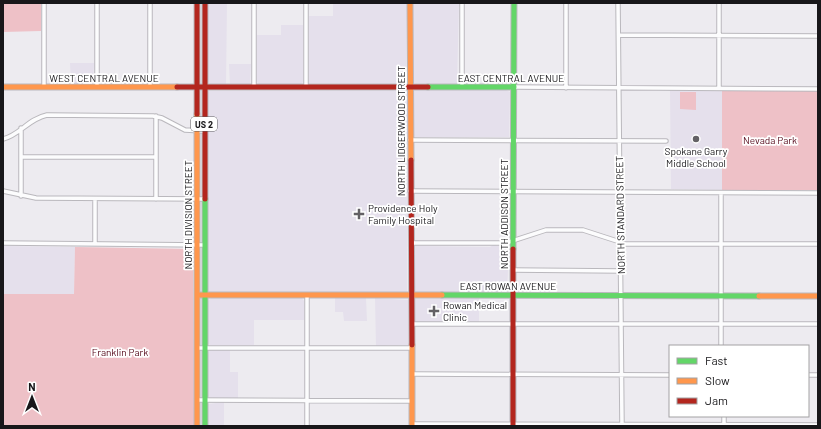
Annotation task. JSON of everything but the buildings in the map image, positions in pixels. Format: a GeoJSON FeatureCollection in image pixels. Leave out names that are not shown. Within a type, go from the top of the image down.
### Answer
{"type":"FeatureCollection","features":[{"type":"Feature","properties":{"kind":"street"},"geometry":{"type":"LineString","coordinates":[[44,3],[44,87]]}},
{"type":"Feature","properties":{"kind":"street"},"geometry":{"type":"LineString","coordinates":[[97,3],[97,87]]}},
{"type":"Feature","properties":{"kind":"street"},"geometry":{"type":"LineString","coordinates":[[150,3],[150,87]]}},
{"type":"Feature","properties":{"kind":"street","name":"NORTH DIVISION STREET"},"geometry":{"type":"LineString","coordinates":[[197,3],[197,426]]}},
{"type":"Feature","properties":{"kind":"street","name":"NORTH DIVISION STREET"},"geometry":{"type":"LineString","coordinates":[[204,426],[205,3]]}},
{"type":"Feature","properties":{"kind":"street"},"geometry":{"type":"LineString","coordinates":[[254,3],[254,87]]}},
{"type":"Feature","properties":{"kind":"street"},"geometry":{"type":"LineString","coordinates":[[306,3],[306,87]]}},
{"type":"Feature","properties":{"kind":"street","name":"NORTH LIDGERWOOD STREET"},"geometry":{"type":"LineString","coordinates":[[410,3],[412,425]]}},
{"type":"Feature","properties":{"kind":"street"},"geometry":{"type":"LineString","coordinates":[[462,3],[462,87]]}},
{"type":"Feature","properties":{"kind":"street","name":"NORTH ADDISON STREET"},"geometry":{"type":"LineString","coordinates":[[513,425],[512,295],[514,3]]}},
{"type":"Feature","properties":{"kind":"street"},"geometry":{"type":"LineString","coordinates":[[566,3],[566,88]]}},
{"type":"Feature","properties":{"kind":"street","name":"NORTH STANDARD STREET"},"geometry":{"type":"LineString","coordinates":[[618,3],[622,425]]}},
{"type":"Feature","properties":{"kind":"street"},"geometry":{"type":"LineString","coordinates":[[719,3],[719,88]]}},
{"type":"Feature","properties":{"kind":"street"},"geometry":{"type":"LineString","coordinates":[[619,35],[818,36]]}},
{"type":"Feature","properties":{"kind":"street","name":"WEST CENTRAL AVENUE"},"geometry":{"type":"LineString","coordinates":[[3,86],[204,87]]}},
{"type":"Feature","properties":{"kind":"street","name":"EAST CENTRAL AVENUE"},"geometry":{"type":"LineString","coordinates":[[204,87],[619,87],[818,89]]}},
{"type":"Feature","properties":{"kind":"street"},"geometry":{"type":"LineString","coordinates":[[3,139],[9,138],[37,117],[47,115],[156,116],[182,129],[204,131]]}},
{"type":"Feature","properties":{"kind":"street"},"geometry":{"type":"LineString","coordinates":[[156,116],[156,199]]}},
{"type":"Feature","properties":{"kind":"street"},"geometry":{"type":"LineString","coordinates":[[21,128],[21,196]]}},
{"type":"Feature","properties":{"kind":"street"},"geometry":{"type":"LineString","coordinates":[[410,140],[514,139],[666,141]]}},
{"type":"Feature","properties":{"kind":"street"},"geometry":{"type":"LineString","coordinates":[[21,157],[156,158]]}},
{"type":"Feature","properties":{"kind":"street"},"geometry":{"type":"LineString","coordinates":[[410,192],[513,191],[818,193]]}},
{"type":"Feature","properties":{"kind":"street"},"geometry":{"type":"LineString","coordinates":[[3,192],[36,198],[204,198]]}},
{"type":"Feature","properties":{"kind":"street"},"geometry":{"type":"LineString","coordinates":[[721,193],[722,345]]}},
{"type":"Feature","properties":{"kind":"street"},"geometry":{"type":"LineString","coordinates":[[95,199],[95,244]]}},
{"type":"Feature","properties":{"kind":"street"},"geometry":{"type":"LineString","coordinates":[[411,243],[506,243],[546,230],[583,230],[620,243],[818,244]]}},
{"type":"Feature","properties":{"kind":"street"},"geometry":{"type":"LineString","coordinates":[[3,243],[204,245]]}},
{"type":"Feature","properties":{"kind":"street"},"geometry":{"type":"LineString","coordinates":[[513,270],[621,271]]}},
{"type":"Feature","properties":{"kind":"street","name":"EAST ROWAN AVENUE"},"geometry":{"type":"LineString","coordinates":[[197,295],[818,296]]}},
{"type":"Feature","properties":{"kind":"street"},"geometry":{"type":"LineString","coordinates":[[307,296],[307,426]]}},
{"type":"Feature","properties":{"kind":"street"},"geometry":{"type":"LineString","coordinates":[[412,324],[818,324]]}},
{"type":"Feature","properties":{"kind":"street"},"geometry":{"type":"LineString","coordinates":[[197,348],[411,348]]}},
{"type":"Feature","properties":{"kind":"street"},"geometry":{"type":"LineString","coordinates":[[412,374],[669,375]]}},
{"type":"Feature","properties":{"kind":"street"},"geometry":{"type":"LineString","coordinates":[[197,400],[412,401]]}},
{"type":"Feature","properties":{"kind":"street"},"geometry":{"type":"LineString","coordinates":[[412,425],[818,425]]}},
{"type":"Feature","properties":{"kind":"shaded area"},"geometry":{"type":"Polygon","coordinates":[[[207,3],[227,3],[226,85],[211,85],[207,81],[207,3]]]}},
{"type":"Feature","properties":{"kind":"shaded area"},"geometry":{"type":"Polygon","coordinates":[[[333,3],[407,3],[406,84],[309,83],[309,16],[333,16],[333,3]]]}},
{"type":"Feature","properties":{"kind":"shaded area"},"geometry":{"type":"Polygon","coordinates":[[[413,3],[459,3],[457,84],[414,83],[413,3]]]}},
{"type":"Feature","properties":{"kind":"shaded area"},"geometry":{"type":"Polygon","coordinates":[[[281,25],[303,25],[303,82],[300,85],[259,84],[257,82],[257,35],[281,35],[281,25]]]}},
{"type":"Feature","properties":{"kind":"shaded area"},"geometry":{"type":"Polygon","coordinates":[[[70,63],[94,63],[93,84],[71,84],[70,63]]]}},
{"type":"Feature","properties":{"kind":"shaded area"},"geometry":{"type":"Polygon","coordinates":[[[229,64],[251,64],[250,84],[230,85],[229,64]]]}},
{"type":"Feature","properties":{"kind":"shaded area"},"geometry":{"type":"Polygon","coordinates":[[[506,90],[510,92],[509,137],[407,137],[407,293],[210,293],[208,290],[207,93],[209,91],[506,90]]]}},
{"type":"Feature","properties":{"kind":"shaded area","name":"Spokane Garry Middle School"},"geometry":{"type":"Polygon","coordinates":[[[670,90],[722,91],[722,190],[671,189],[670,90]]]}},
{"type":"Feature","properties":{"kind":"shaded area"},"geometry":{"type":"Polygon","coordinates":[[[493,245],[509,247],[507,293],[414,292],[415,265],[413,247],[490,247],[493,245]]]}},
{"type":"Feature","properties":{"kind":"shaded area"},"geometry":{"type":"Polygon","coordinates":[[[3,246],[75,247],[74,294],[3,294],[3,246]]]}},
{"type":"Feature","properties":{"kind":"shaded area"},"geometry":{"type":"Polygon","coordinates":[[[211,298],[302,298],[304,301],[304,320],[254,320],[254,345],[210,345],[208,344],[207,302],[211,298]]]}},
{"type":"Feature","properties":{"kind":"shaded area"},"geometry":{"type":"Polygon","coordinates":[[[335,298],[366,298],[367,321],[344,321],[343,312],[335,312],[335,298]]]}},
{"type":"Feature","properties":{"kind":"shaded area"},"geometry":{"type":"Polygon","coordinates":[[[375,298],[408,300],[408,345],[376,346],[375,298]]]}},
{"type":"Feature","properties":{"kind":"shaded area"},"geometry":{"type":"Polygon","coordinates":[[[479,298],[479,322],[416,322],[413,320],[415,299],[479,298]]]}},
{"type":"Feature","properties":{"kind":"shaded area"},"geometry":{"type":"Polygon","coordinates":[[[210,350],[230,350],[230,372],[238,372],[238,398],[210,398],[208,396],[208,352],[210,350]]]}},
{"type":"Feature","properties":{"kind":"shaded area"},"geometry":{"type":"Polygon","coordinates":[[[224,402],[224,425],[231,426],[207,426],[208,404],[224,402]]]}},
{"type":"Feature","properties":{"kind":"green space"},"geometry":{"type":"Polygon","coordinates":[[[3,3],[41,3],[41,31],[3,32],[3,3]]]}},
{"type":"Feature","properties":{"kind":"green space","name":"Nevada Park"},"geometry":{"type":"Polygon","coordinates":[[[818,90],[818,190],[722,190],[722,91],[818,90]]]}},
{"type":"Feature","properties":{"kind":"green space"},"geometry":{"type":"Polygon","coordinates":[[[680,92],[696,92],[696,110],[680,109],[680,92]]]}},
{"type":"Feature","properties":{"kind":"green space","name":"Franklin Park"},"geometry":{"type":"Polygon","coordinates":[[[75,247],[193,249],[194,426],[3,426],[3,294],[74,294],[75,247]]]}},
{"type":"Feature","properties":{"kind":"traffic: fast"},"geometry":{"type":"LineString","coordinates":[[513,249],[514,3]]}},
{"type":"Feature","properties":{"kind":"traffic: fast"},"geometry":{"type":"LineString","coordinates":[[428,87],[514,87]]}},
{"type":"Feature","properties":{"kind":"traffic: fast"},"geometry":{"type":"LineString","coordinates":[[205,199],[205,426]]}},
{"type":"Feature","properties":{"kind":"traffic: fast"},"geometry":{"type":"LineString","coordinates":[[442,295],[759,296]]}},
{"type":"Feature","properties":{"kind":"traffic: slow"},"geometry":{"type":"LineString","coordinates":[[410,3],[411,160]]}},
{"type":"Feature","properties":{"kind":"traffic: slow"},"geometry":{"type":"LineString","coordinates":[[3,87],[177,87]]}},
{"type":"Feature","properties":{"kind":"traffic: slow"},"geometry":{"type":"LineString","coordinates":[[197,114],[197,426]]}},
{"type":"Feature","properties":{"kind":"traffic: slow"},"geometry":{"type":"LineString","coordinates":[[197,295],[442,295]]}},
{"type":"Feature","properties":{"kind":"traffic: slow"},"geometry":{"type":"LineString","coordinates":[[759,296],[818,296]]}},
{"type":"Feature","properties":{"kind":"traffic: slow"},"geometry":{"type":"LineString","coordinates":[[412,345],[412,426]]}},
{"type":"Feature","properties":{"kind":"traffic: jam"},"geometry":{"type":"LineString","coordinates":[[197,3],[197,114]]}},
{"type":"Feature","properties":{"kind":"traffic: jam"},"geometry":{"type":"LineString","coordinates":[[205,3],[205,199]]}},
{"type":"Feature","properties":{"kind":"traffic: jam"},"geometry":{"type":"LineString","coordinates":[[177,87],[428,87]]}},
{"type":"Feature","properties":{"kind":"traffic: jam"},"geometry":{"type":"LineString","coordinates":[[411,160],[412,345]]}},
{"type":"Feature","properties":{"kind":"traffic: jam"},"geometry":{"type":"LineString","coordinates":[[513,249],[513,426]]}},
{"type":"Feature","properties":{"kind":"place","name":"Spokane Garry Middle School"},"geometry":{"type":"Point","coordinates":[696,139]}},
{"type":"Feature","properties":{"kind":"place","name":"Providence Holy Family Hospital"},"geometry":{"type":"Point","coordinates":[359,214]}},
{"type":"Feature","properties":{"kind":"place","name":"Rowan Medical Clinic"},"geometry":{"type":"Point","coordinates":[434,311]}}]}
